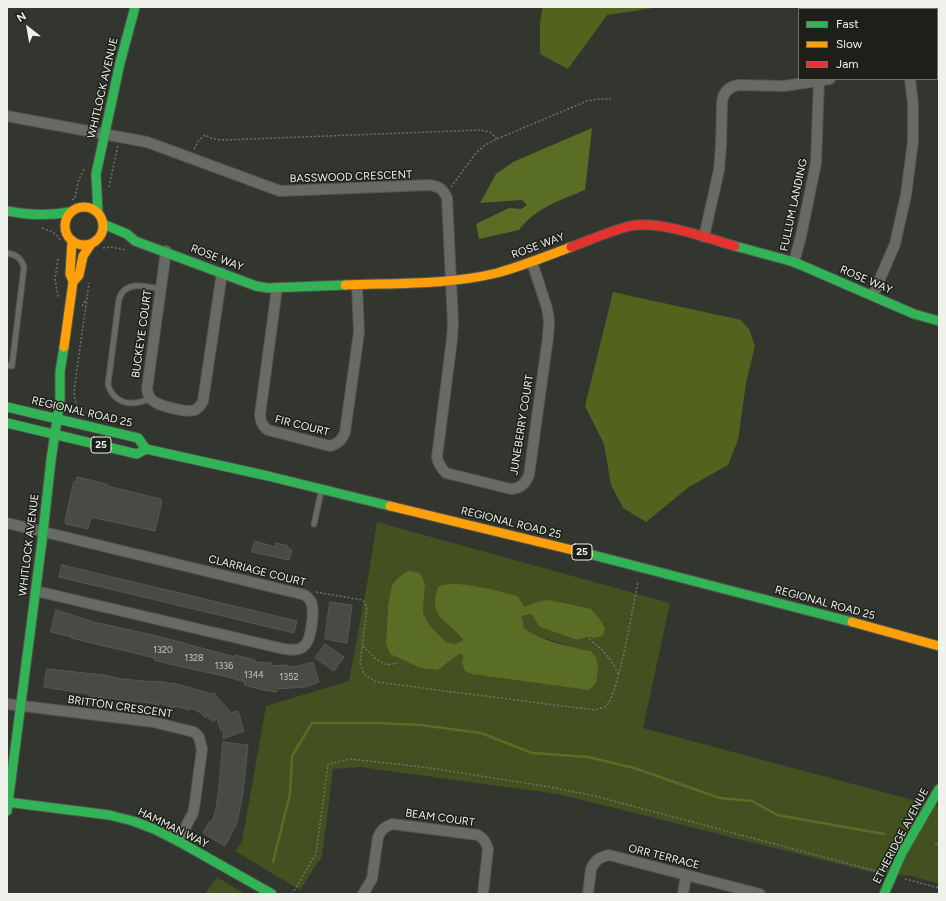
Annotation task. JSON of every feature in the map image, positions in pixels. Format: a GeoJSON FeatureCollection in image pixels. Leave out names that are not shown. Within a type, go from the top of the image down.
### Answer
{"type":"FeatureCollection","features":[{"type":"Feature","properties":{"kind":"street","name":"WHITLOCK AVENUE"},"geometry":{"type":"LineString","coordinates":[[98,213],[96,174],[104,133],[135,7]]}},
{"type":"Feature","properties":{"kind":"street"},"geometry":{"type":"LineString","coordinates":[[704,237],[719,170],[722,102],[724,94],[730,88],[738,85],[784,86],[819,80]]}},
{"type":"Feature","properties":{"kind":"street","name":"FULLUM LANDING"},"geometry":{"type":"LineString","coordinates":[[794,262],[802,236],[816,163],[819,80]]}},
{"type":"Feature","properties":{"kind":"street"},"geometry":{"type":"LineString","coordinates":[[873,295],[895,244],[906,195],[913,141],[913,104],[910,80]]}},
{"type":"Feature","properties":{"kind":"street","name":"BASSWOOD CRESCENT"},"geometry":{"type":"LineString","coordinates":[[7,116],[148,142],[280,191],[430,185],[438,186],[445,192]]}},
{"type":"Feature","properties":{"kind":"street","name":"WHITLOCK AVENUE"},"geometry":{"type":"LineString","coordinates":[[81,206],[88,194],[90,184],[96,174]]}},
{"type":"Feature","properties":{"kind":"street"},"geometry":{"type":"LineString","coordinates":[[445,192],[448,198],[451,281]]}},
{"type":"Feature","properties":{"kind":"street"},"geometry":{"type":"LineString","coordinates":[[95,244],[100,236],[103,224],[98,213],[88,207],[81,206],[75,208],[70,212],[64,224],[68,237],[72,241],[84,245],[95,244],[108,240]]}},
{"type":"Feature","properties":{"kind":"street"},"geometry":{"type":"LineString","coordinates":[[7,211],[34,216],[46,214],[57,215],[70,212]]}},
{"type":"Feature","properties":{"kind":"street"},"geometry":{"type":"LineString","coordinates":[[34,216],[44,222],[53,224],[65,230]]}},
{"type":"Feature","properties":{"kind":"street","name":"ROSE WAY"},"geometry":{"type":"LineString","coordinates":[[103,224],[127,234],[135,240],[256,286],[268,288],[451,281],[496,274],[613,231],[631,226],[659,226],[794,262],[914,314],[939,321]]}},
{"type":"Feature","properties":{"kind":"street","name":"ROSE WAY"},"geometry":{"type":"LineString","coordinates":[[122,241],[135,240]]}},
{"type":"Feature","properties":{"kind":"street","name":"WHITLOCK AVENUE"},"geometry":{"type":"LineString","coordinates":[[7,805],[36,591],[50,460],[60,400],[60,372],[73,282],[70,274],[72,241]]}},
{"type":"Feature","properties":{"kind":"street","name":"WHITLOCK AVENUE"},"geometry":{"type":"LineString","coordinates":[[73,282],[80,275],[83,256],[95,244]]}},
{"type":"Feature","properties":{"kind":"street","name":"BUCKEYE COURT"},"geometry":{"type":"LineString","coordinates":[[150,399],[147,389],[166,251]]}},
{"type":"Feature","properties":{"kind":"street","name":"JUNEBERRY COURT"},"geometry":{"type":"LineString","coordinates":[[451,281],[453,323],[452,339],[437,456],[438,461],[446,473],[516,489],[526,482],[529,475],[548,332],[547,308],[532,262]]}},
{"type":"Feature","properties":{"kind":"street"},"geometry":{"type":"LineString","coordinates":[[150,399],[159,405],[188,411],[200,407],[204,401],[222,273]]}},
{"type":"Feature","properties":{"kind":"street","name":"FIR COURT"},"geometry":{"type":"LineString","coordinates":[[277,288],[260,415],[261,421],[263,426],[268,430],[330,446],[338,444],[342,440],[345,432],[359,332],[357,285]]}},
{"type":"Feature","properties":{"kind":"street","name":"REGIONAL ROAD 25"},"geometry":{"type":"LineString","coordinates":[[7,406],[138,438],[146,449],[322,489],[641,567],[939,646]]}},
{"type":"Feature","properties":{"kind":"street","name":"REGIONAL ROAD 25"},"geometry":{"type":"LineString","coordinates":[[7,423],[137,454],[146,449]]}},
{"type":"Feature","properties":{"kind":"street","name":"CLARRIAGE COURT"},"geometry":{"type":"LineString","coordinates":[[7,524],[305,595],[311,600],[313,607],[310,639],[305,646],[298,650],[284,649],[36,591]]}},
{"type":"Feature","properties":{"kind":"street"},"geometry":{"type":"LineString","coordinates":[[7,704],[21,706]]}},
{"type":"Feature","properties":{"kind":"street","name":"BRITTON CRESCENT"},"geometry":{"type":"LineString","coordinates":[[21,706],[153,722],[194,732],[199,737],[202,749],[195,802],[193,813],[178,842]]}},
{"type":"Feature","properties":{"kind":"street","name":"ETHERIDGE AVENUE"},"geometry":{"type":"LineString","coordinates":[[884,894],[893,872],[917,826],[939,789]]}},
{"type":"Feature","properties":{"kind":"street","name":"HAMMAN WAY"},"geometry":{"type":"LineString","coordinates":[[7,805],[115,816],[133,821],[154,829],[272,894]]}},
{"type":"Feature","properties":{"kind":"street","name":"BEAM COURT"},"geometry":{"type":"LineString","coordinates":[[363,894],[372,879],[380,832],[384,827],[392,824],[478,835],[483,838],[488,849],[483,894]]}},
{"type":"Feature","properties":{"kind":"street","name":"ORR TERRACE"},"geometry":{"type":"LineString","coordinates":[[588,894],[591,869],[601,856],[609,855],[760,894]]}},
{"type":"Feature","properties":{"kind":"street"},"geometry":{"type":"LineString","coordinates":[[683,894],[686,875]]}},
{"type":"Feature","properties":{"kind":"lane"},"geometry":{"type":"LineString","coordinates":[[7,253],[17,256],[23,262],[24,267],[12,366],[7,365]]}},
{"type":"Feature","properties":{"kind":"lane"},"geometry":{"type":"LineString","coordinates":[[150,399],[134,404],[117,399],[111,393],[108,384],[121,293],[129,286],[160,289]]}},
{"type":"Feature","properties":{"kind":"lane"},"geometry":{"type":"LineString","coordinates":[[314,524],[322,489]]}},
{"type":"Feature","properties":{"kind":"path"},"geometry":{"type":"LineString","coordinates":[[445,192],[476,153],[485,145],[587,101],[611,99]]}},
{"type":"Feature","properties":{"kind":"path"},"geometry":{"type":"LineString","coordinates":[[194,149],[199,140],[205,135],[213,139],[224,140],[481,130],[490,132],[497,139]]}},
{"type":"Feature","properties":{"kind":"path"},"geometry":{"type":"LineString","coordinates":[[109,189],[118,146]]}},
{"type":"Feature","properties":{"kind":"path"},"geometry":{"type":"LineString","coordinates":[[69,202],[75,198],[78,182]]}},
{"type":"Feature","properties":{"kind":"path"},"geometry":{"type":"LineString","coordinates":[[42,228],[53,232],[58,236],[61,242]]}},
{"type":"Feature","properties":{"kind":"path"},"geometry":{"type":"LineString","coordinates":[[95,244],[129,250]]}},
{"type":"Feature","properties":{"kind":"path"},"geometry":{"type":"LineString","coordinates":[[55,279],[59,255]]}},
{"type":"Feature","properties":{"kind":"path"},"geometry":{"type":"LineString","coordinates":[[79,410],[75,400],[74,390],[89,282]]}},
{"type":"Feature","properties":{"kind":"path"},"geometry":{"type":"LineString","coordinates":[[324,592],[362,600],[366,603],[367,608],[360,663],[364,674],[376,682],[594,710],[606,706],[613,697],[619,676],[641,567]]}},
{"type":"Feature","properties":{"kind":"path"},"geometry":{"type":"LineString","coordinates":[[589,639],[602,648],[614,664],[619,676]]}},
{"type":"Feature","properties":{"kind":"path"},"geometry":{"type":"LineString","coordinates":[[363,646],[377,660],[387,665],[397,663]]}},
{"type":"Feature","properties":{"kind":"path"},"geometry":{"type":"LineString","coordinates":[[292,894],[316,854],[328,764],[352,759],[437,769],[596,796],[876,871]]}},
{"type":"Feature","properties":{"kind":"path"},"geometry":{"type":"LineString","coordinates":[[905,879],[939,888]]}},
{"type":"Feature","properties":{"kind":"shaded area"},"geometry":{"type":"Polygon","coordinates":[[[543,7],[660,7],[607,15],[568,69],[540,54],[540,22],[543,7]]]}},
{"type":"Feature","properties":{"kind":"shaded area"},"geometry":{"type":"Polygon","coordinates":[[[592,128],[585,190],[541,210],[525,222],[519,230],[479,239],[476,224],[509,208],[521,209],[527,205],[522,200],[480,203],[496,174],[513,162],[592,128]]]}},
{"type":"Feature","properties":{"kind":"shaded area"},"geometry":{"type":"Polygon","coordinates":[[[613,292],[741,320],[749,329],[755,346],[746,383],[738,440],[728,465],[689,487],[646,522],[623,508],[611,485],[604,444],[585,406],[613,292]]]}},
{"type":"Feature","properties":{"kind":"shaded area"},"geometry":{"type":"Polygon","coordinates":[[[377,522],[670,603],[643,728],[939,807],[939,884],[911,876],[871,872],[558,794],[360,767],[333,769],[322,856],[300,890],[235,851],[242,842],[266,706],[349,681],[377,522]],[[425,584],[392,585],[388,604],[386,644],[390,654],[420,668],[438,670],[460,653],[463,655],[462,663],[591,651],[574,648],[530,633],[524,628],[522,616],[531,614],[540,627],[577,640],[588,637],[593,638],[530,605],[524,607],[518,596],[438,587],[435,597],[437,612],[440,618],[463,640],[455,644],[446,642],[431,627],[423,613],[425,584]]]}},
{"type":"Feature","properties":{"kind":"shaded area"},"geometry":{"type":"Polygon","coordinates":[[[408,571],[420,573],[425,584],[423,613],[431,627],[446,642],[455,644],[463,640],[440,617],[437,612],[435,597],[438,587],[455,584],[466,585],[518,596],[524,607],[549,600],[591,609],[605,628],[603,636],[593,638],[588,637],[577,640],[540,627],[531,614],[522,616],[524,628],[530,632],[547,640],[566,646],[591,651],[597,660],[598,670],[596,683],[589,690],[472,674],[465,671],[462,663],[463,656],[460,653],[438,670],[420,668],[390,654],[386,644],[388,604],[392,585],[399,577],[408,571]]]}},
{"type":"Feature","properties":{"kind":"shaded area"},"geometry":{"type":"Polygon","coordinates":[[[217,877],[245,894],[205,894],[217,877]]]}},
{"type":"Feature","properties":{"kind":"building"},"geometry":{"type":"Polygon","coordinates":[[[77,477],[161,499],[160,501],[162,501],[155,531],[91,517],[88,529],[66,524],[65,522],[74,481],[76,482],[77,477]]]}},
{"type":"Feature","properties":{"kind":"building"},"geometry":{"type":"Polygon","coordinates":[[[255,541],[275,547],[276,543],[288,546],[288,549],[292,550],[289,560],[252,552],[255,541]]]}},
{"type":"Feature","properties":{"kind":"building"},"geometry":{"type":"Polygon","coordinates":[[[62,565],[297,621],[294,633],[59,577],[62,565]]]}},
{"type":"Feature","properties":{"kind":"building"},"geometry":{"type":"Polygon","coordinates":[[[330,602],[352,605],[347,643],[325,639],[330,602]]]}},
{"type":"Feature","properties":{"kind":"building"},"geometry":{"type":"Polygon","coordinates":[[[56,610],[94,622],[157,636],[235,657],[235,655],[255,660],[255,662],[272,663],[272,666],[288,665],[288,667],[313,662],[319,682],[305,687],[277,689],[277,692],[263,690],[244,685],[245,682],[228,677],[169,664],[154,660],[155,658],[71,638],[72,637],[51,632],[56,610]]]}},
{"type":"Feature","properties":{"kind":"building"},"geometry":{"type":"Polygon","coordinates":[[[325,644],[344,657],[334,671],[315,658],[325,644]]]}},
{"type":"Feature","properties":{"kind":"building"},"geometry":{"type":"Polygon","coordinates":[[[47,669],[104,675],[121,679],[173,683],[212,694],[214,693],[231,713],[238,711],[244,731],[223,739],[224,730],[221,731],[217,719],[213,722],[207,716],[206,718],[201,713],[191,708],[190,710],[174,706],[174,708],[159,703],[159,705],[88,696],[89,694],[44,687],[47,669]]]}},
{"type":"Feature","properties":{"kind":"building"},"geometry":{"type":"Polygon","coordinates":[[[223,742],[248,745],[243,793],[237,823],[225,846],[203,833],[210,821],[212,822],[216,809],[223,742]]]}},
{"type":"Feature","properties":{"kind":"waterway"},"geometry":{"type":"LineString","coordinates":[[273,862],[290,794],[292,756],[312,723],[421,725],[481,733],[532,753],[588,757],[634,768],[720,798],[752,801],[777,815],[884,834]]}},
{"type":"Feature","properties":{"kind":"traffic: fast"},"geometry":{"type":"LineString","coordinates":[[98,213],[96,174],[120,63],[135,7]]}},
{"type":"Feature","properties":{"kind":"traffic: fast"},"geometry":{"type":"LineString","coordinates":[[7,211],[38,214],[70,212]]}},
{"type":"Feature","properties":{"kind":"traffic: fast"},"geometry":{"type":"LineString","coordinates":[[103,224],[127,234],[135,241],[256,286],[268,288],[345,285]]}},
{"type":"Feature","properties":{"kind":"traffic: fast"},"geometry":{"type":"LineString","coordinates":[[735,246],[794,262],[914,314],[939,321]]}},
{"type":"Feature","properties":{"kind":"traffic: fast"},"geometry":{"type":"LineString","coordinates":[[7,811],[51,460],[60,400],[60,372],[64,347]]}},
{"type":"Feature","properties":{"kind":"traffic: fast"},"geometry":{"type":"LineString","coordinates":[[7,407],[138,438],[146,449]]}},
{"type":"Feature","properties":{"kind":"traffic: fast"},"geometry":{"type":"LineString","coordinates":[[7,423],[137,454],[146,449],[268,476],[390,506]]}},
{"type":"Feature","properties":{"kind":"traffic: fast"},"geometry":{"type":"LineString","coordinates":[[589,554],[852,622]]}},
{"type":"Feature","properties":{"kind":"traffic: fast"},"geometry":{"type":"LineString","coordinates":[[884,894],[902,853],[939,789]]}},
{"type":"Feature","properties":{"kind":"traffic: fast"},"geometry":{"type":"LineString","coordinates":[[7,802],[109,815],[133,821],[154,829],[178,841],[272,894]]}},
{"type":"Feature","properties":{"kind":"traffic: slow"},"geometry":{"type":"LineString","coordinates":[[80,207],[88,207],[98,212],[102,219],[103,226],[102,233],[98,240],[88,245],[80,245],[70,240],[68,237],[65,230],[65,222],[70,212],[73,210],[80,207]]}},
{"type":"Feature","properties":{"kind":"traffic: slow"},"geometry":{"type":"LineString","coordinates":[[72,241],[70,274],[72,279]]}},
{"type":"Feature","properties":{"kind":"traffic: slow"},"geometry":{"type":"LineString","coordinates":[[64,347],[73,282],[79,275],[83,256],[91,244]]}},
{"type":"Feature","properties":{"kind":"traffic: slow"},"geometry":{"type":"LineString","coordinates":[[345,285],[441,282],[478,277],[516,267],[571,247]]}},
{"type":"Feature","properties":{"kind":"traffic: slow"},"geometry":{"type":"LineString","coordinates":[[390,506],[589,554]]}},
{"type":"Feature","properties":{"kind":"traffic: slow"},"geometry":{"type":"LineString","coordinates":[[852,622],[939,646]]}},
{"type":"Feature","properties":{"kind":"traffic: jam"},"geometry":{"type":"LineString","coordinates":[[571,247],[623,228],[642,225],[655,225],[683,231],[735,246]]}}]}
